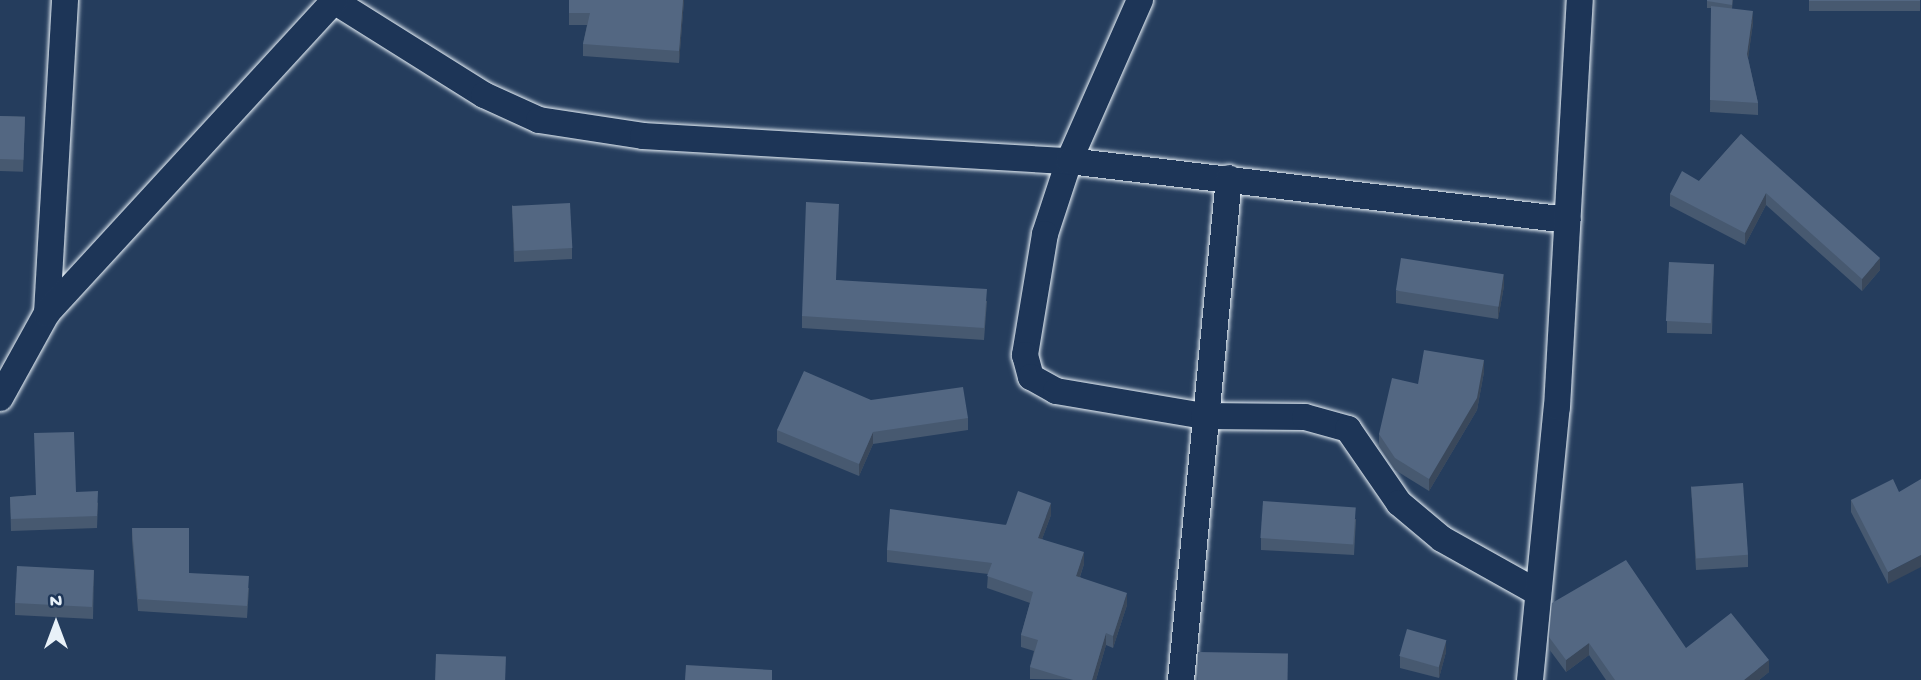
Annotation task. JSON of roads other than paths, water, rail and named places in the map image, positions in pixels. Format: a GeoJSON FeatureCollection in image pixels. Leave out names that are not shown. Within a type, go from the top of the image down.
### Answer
{"type":"FeatureCollection","features":[{"type":"Feature","properties":{"kind":"street"},"geometry":{"type":"LineString","coordinates":[[47,313],[65,0]]}},
{"type":"Feature","properties":{"kind":"street"},"geometry":{"type":"LineString","coordinates":[[1140,0],[1069,161],[1045,234],[1025,355],[1031,377],[1056,391],[1205,416],[1305,418],[1348,429],[1399,503],[1443,538],[1535,591]]}},
{"type":"Feature","properties":{"kind":"street"},"geometry":{"type":"LineString","coordinates":[[1530,680],[1535,591],[1557,407],[1580,0]]}},
{"type":"Feature","properties":{"kind":"street"},"geometry":{"type":"LineString","coordinates":[[0,398],[47,313],[335,1],[485,94],[539,120],[643,136],[1069,161],[1568,220]]}},
{"type":"Feature","properties":{"kind":"street"},"geometry":{"type":"LineString","coordinates":[[1181,680],[1229,178]]}}]}
